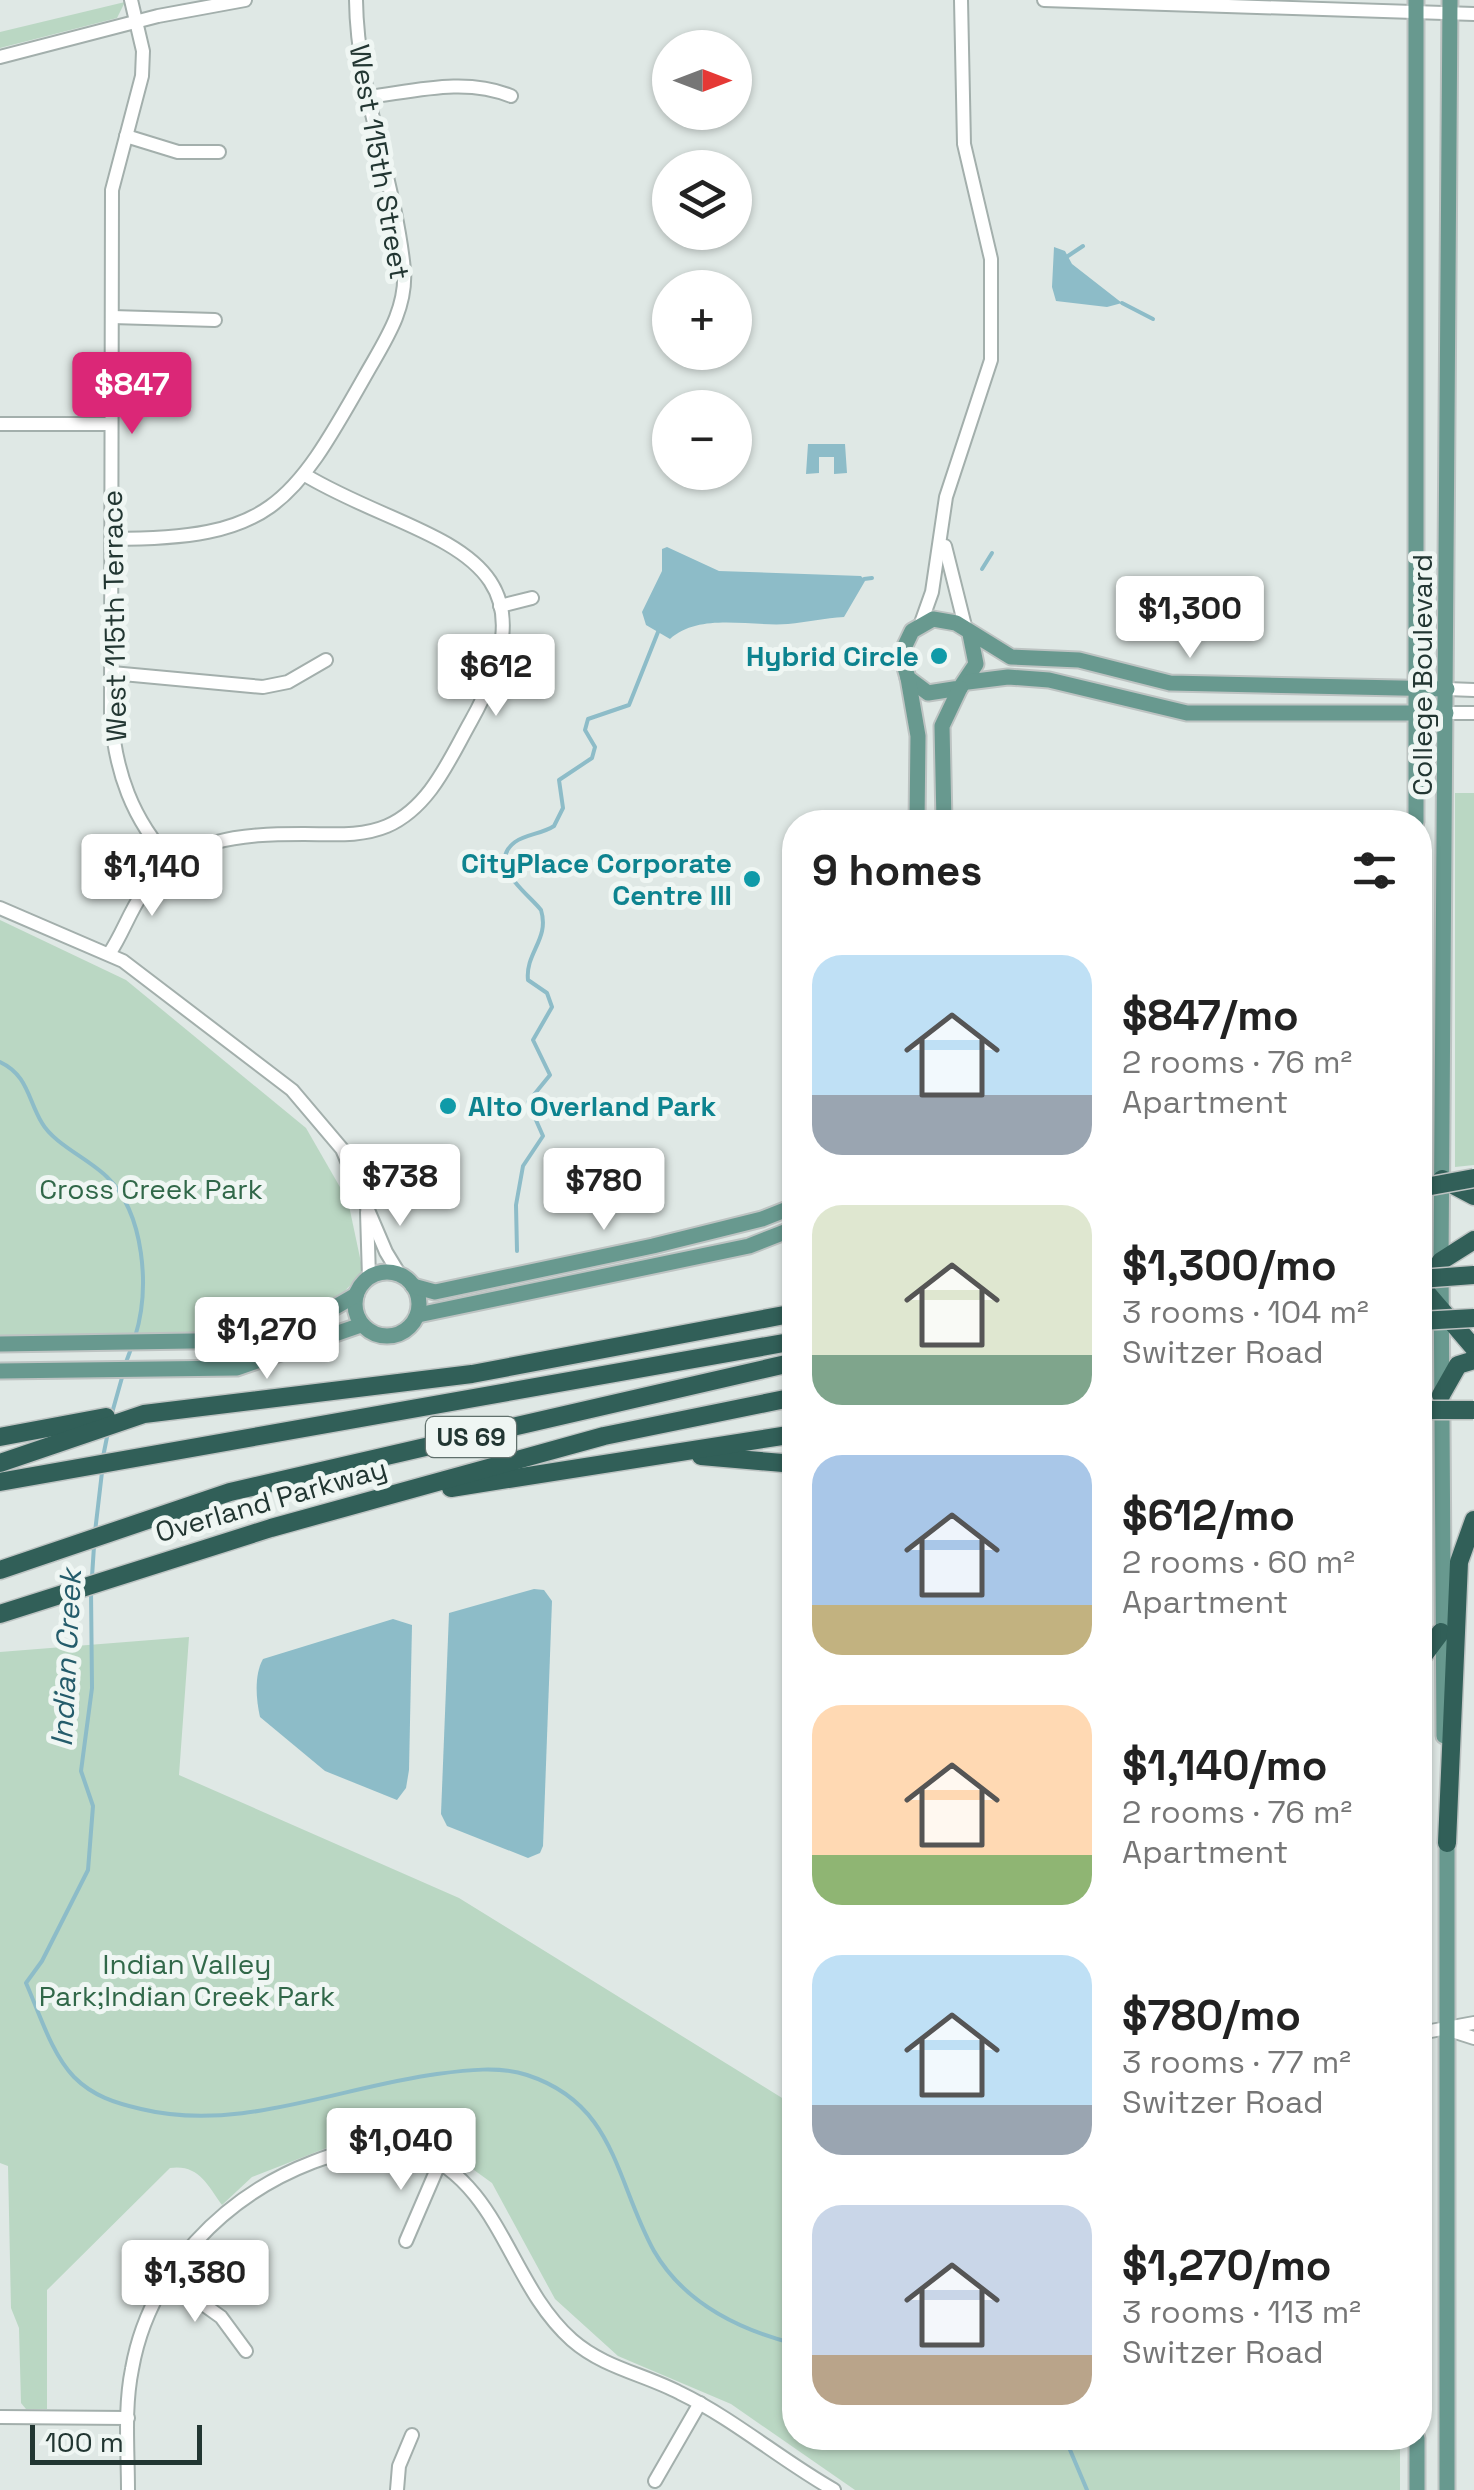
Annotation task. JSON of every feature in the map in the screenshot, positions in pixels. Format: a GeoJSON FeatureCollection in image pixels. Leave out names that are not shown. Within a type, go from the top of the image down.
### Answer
{"type":"FeatureCollection","features":[{"type":"Feature","properties":{"kind":"highway"},"geometry":{"type":"LineString","coordinates":[[1432,1186],[1474,1178]]}},
{"type":"Feature","properties":{"kind":"highway"},"geometry":{"type":"LineString","coordinates":[[1442,1179],[1474,1196]]}},
{"type":"Feature","properties":{"kind":"highway"},"geometry":{"type":"LineString","coordinates":[[1432,1276],[1474,1240]]}},
{"type":"Feature","properties":{"kind":"highway"},"geometry":{"type":"LineString","coordinates":[[1432,1279],[1474,1275]]}},
{"type":"Feature","properties":{"kind":"highway"},"geometry":{"type":"LineString","coordinates":[[1432,1290],[1441,1309],[1474,1348]]}},
{"type":"Feature","properties":{"kind":"highway"},"geometry":{"type":"LineString","coordinates":[[746,1322],[782,1304]]}},
{"type":"Feature","properties":{"kind":"highway"},"geometry":{"type":"LineString","coordinates":[[0,1437],[472,1374],[782,1315]]}},
{"type":"Feature","properties":{"kind":"highway"},"geometry":{"type":"LineString","coordinates":[[1432,1320],[1474,1318]]}},
{"type":"Feature","properties":{"kind":"highway"},"geometry":{"type":"LineString","coordinates":[[0,1482],[782,1343]]}},
{"type":"Feature","properties":{"kind":"highway"},"geometry":{"type":"LineString","coordinates":[[1441,1395],[1458,1365],[1474,1360]]}},
{"type":"Feature","properties":{"kind":"highway","name":"Overland Parkway"},"geometry":{"type":"LineString","coordinates":[[0,1570],[148,1517],[314,1472],[782,1365]]}},
{"type":"Feature","properties":{"kind":"highway","name":"Overland Parkway"},"geometry":{"type":"LineString","coordinates":[[0,1614],[154,1563],[366,1501],[604,1436],[782,1400]]}},
{"type":"Feature","properties":{"kind":"highway"},"geometry":{"type":"LineString","coordinates":[[1432,1410],[1474,1410]]}},
{"type":"Feature","properties":{"kind":"highway"},"geometry":{"type":"LineString","coordinates":[[0,1463],[82,1426]]}},
{"type":"Feature","properties":{"kind":"highway"},"geometry":{"type":"LineString","coordinates":[[366,1501],[782,1436]]}},
{"type":"Feature","properties":{"kind":"highway"},"geometry":{"type":"LineString","coordinates":[[656,1455],[782,1462]]}},
{"type":"Feature","properties":{"kind":"highway"},"geometry":{"type":"LineString","coordinates":[[1447,1843],[1459,1562],[1474,1520]]}},
{"type":"Feature","properties":{"kind":"highway"},"geometry":{"type":"LineString","coordinates":[[1432,1644],[1441,1632]]}},
{"type":"Feature","properties":{"kind":"main road","name":"College Boulevard"},"geometry":{"type":"LineString","coordinates":[[1416,7],[1416,810]]}},
{"type":"Feature","properties":{"kind":"main road","name":"College Boulevard"},"geometry":{"type":"LineString","coordinates":[[1432,1246],[1442,1179],[1450,7]]}},
{"type":"Feature","properties":{"kind":"main road"},"geometry":{"type":"LineString","coordinates":[[918,810],[918,736],[901,654],[904,641],[922,623],[945,619],[1012,656],[1079,660],[1180,684],[1447,689]]}},
{"type":"Feature","properties":{"kind":"main road"},"geometry":{"type":"LineString","coordinates":[[944,810],[942,726],[976,664],[968,632]]}},
{"type":"Feature","properties":{"kind":"main road"},"geometry":{"type":"LineString","coordinates":[[908,678],[928,693],[1008,676],[1049,680],[1176,711],[1446,713]]}},
{"type":"Feature","properties":{"kind":"main road"},"geometry":{"type":"LineString","coordinates":[[1176,711],[1180,684]]}},
{"type":"Feature","properties":{"kind":"main road"},"geometry":{"type":"LineString","coordinates":[[0,1344],[256,1340],[297,1329],[356,1295],[368,1277],[390,1272],[435,1292],[653,1246],[762,1220],[782,1212]]}},
{"type":"Feature","properties":{"kind":"main road"},"geometry":{"type":"LineString","coordinates":[[0,1371],[160,1372],[237,1368],[362,1325],[388,1337],[406,1330],[418,1315],[749,1246],[782,1233]]}},
{"type":"Feature","properties":{"kind":"main road"},"geometry":{"type":"LineString","coordinates":[[653,1246],[656,1266]]}},
{"type":"Feature","properties":{"kind":"main road"},"geometry":{"type":"LineString","coordinates":[[407,1280],[418,1315]]}},
{"type":"Feature","properties":{"kind":"main road"},"geometry":{"type":"LineString","coordinates":[[356,1295],[362,1325]]}},
{"type":"Feature","properties":{"kind":"main road"},"geometry":{"type":"LineString","coordinates":[[1441,1309],[1441,1632],[1447,1843],[1447,2490]]}},
{"type":"Feature","properties":{"kind":"main road"},"geometry":{"type":"LineString","coordinates":[[1417,2450],[1417,2490]]}},
{"type":"Feature","properties":{"kind":"street","name":"West 115th Terrace"},"geometry":{"type":"LineString","coordinates":[[132,0],[143,50],[142,76],[112,190],[113,742],[120,772],[141,823],[172,862]]}},
{"type":"Feature","properties":{"kind":"street"},"geometry":{"type":"LineString","coordinates":[[0,57],[137,22],[245,0]]}},
{"type":"Feature","properties":{"kind":"street","name":"West 115th Street"},"geometry":{"type":"LineString","coordinates":[[112,538],[172,539],[223,530],[274,504],[305,476],[394,326],[404,289],[401,254],[357,42],[356,0]]}},
{"type":"Feature","properties":{"kind":"street"},"geometry":{"type":"LineString","coordinates":[[922,623],[931,600],[946,496],[992,360],[991,258],[964,144],[961,0]]}},
{"type":"Feature","properties":{"kind":"street"},"geometry":{"type":"LineString","coordinates":[[1044,0],[1450,7],[1474,14]]}},
{"type":"Feature","properties":{"kind":"street"},"geometry":{"type":"LineString","coordinates":[[369,97],[428,87],[484,89],[511,96]]}},
{"type":"Feature","properties":{"kind":"street"},"geometry":{"type":"LineString","coordinates":[[126,136],[178,152],[219,152]]}},
{"type":"Feature","properties":{"kind":"street"},"geometry":{"type":"LineString","coordinates":[[112,316],[215,320]]}},
{"type":"Feature","properties":{"kind":"street"},"geometry":{"type":"LineString","coordinates":[[0,424],[111,424]]}},
{"type":"Feature","properties":{"kind":"street"},"geometry":{"type":"LineString","coordinates":[[109,954],[141,896],[172,862],[198,846],[244,834],[370,832],[417,807],[430,793],[495,678],[504,644],[500,606],[492,586],[463,552],[345,499],[305,476]]}},
{"type":"Feature","properties":{"kind":"street"},"geometry":{"type":"LineString","coordinates":[[943,534],[968,632]]}},
{"type":"Feature","properties":{"kind":"street"},"geometry":{"type":"LineString","coordinates":[[500,606],[532,598]]}},
{"type":"Feature","properties":{"kind":"street"},"geometry":{"type":"LineString","coordinates":[[112,673],[263,687],[288,682],[326,660]]}},
{"type":"Feature","properties":{"kind":"street"},"geometry":{"type":"LineString","coordinates":[[1447,689],[1474,690]]}},
{"type":"Feature","properties":{"kind":"street"},"geometry":{"type":"LineString","coordinates":[[1446,713],[1474,712]]}},
{"type":"Feature","properties":{"kind":"street"},"geometry":{"type":"LineString","coordinates":[[0,908],[109,954],[153,981],[292,1090],[333,1135],[368,1199],[386,1252],[407,1280]]}},
{"type":"Feature","properties":{"kind":"street"},"geometry":{"type":"LineString","coordinates":[[368,1199],[368,1277]]}},
{"type":"Feature","properties":{"kind":"street"},"geometry":{"type":"LineString","coordinates":[[1432,2032],[1474,2023]]}},
{"type":"Feature","properties":{"kind":"street"},"geometry":{"type":"LineString","coordinates":[[1447,2030],[1474,2038]]}},
{"type":"Feature","properties":{"kind":"street"},"geometry":{"type":"LineString","coordinates":[[128,2490],[128,2418],[136,2346],[152,2303],[191,2246],[234,2205],[311,2162],[384,2145],[415,2150],[458,2172],[478,2194],[545,2310],[570,2338],[604,2362],[700,2404],[834,2490]]}},
{"type":"Feature","properties":{"kind":"street"},"geometry":{"type":"LineString","coordinates":[[406,2241],[440,2162]]}},
{"type":"Feature","properties":{"kind":"street"},"geometry":{"type":"LineString","coordinates":[[168,2278],[221,2317],[246,2351]]}},
{"type":"Feature","properties":{"kind":"street"},"geometry":{"type":"LineString","coordinates":[[656,2481],[700,2404]]}},
{"type":"Feature","properties":{"kind":"street"},"geometry":{"type":"LineString","coordinates":[[0,2416],[128,2418]]}},
{"type":"Feature","properties":{"kind":"street"},"geometry":{"type":"LineString","coordinates":[[397,2490],[399,2466],[412,2436]]}},
{"type":"Feature","properties":{"kind":"green space"},"geometry":{"type":"Polygon","coordinates":[[[125,2],[117,18],[0,48],[0,32],[125,2]]]}},
{"type":"Feature","properties":{"kind":"green space"},"geometry":{"type":"Polygon","coordinates":[[[1455,793],[1474,793],[1474,1165],[1455,1167],[1455,793]]]}},
{"type":"Feature","properties":{"kind":"green space","name":"Cross Creek Park"},"geometry":{"type":"Polygon","coordinates":[[[0,920],[126,980],[306,1128],[348,1201],[363,1272],[339,1297],[250,1337],[0,1336],[0,920]]]}},
{"type":"Feature","properties":{"kind":"green space","name":"Indian Valley Park;Indian Creek Park"},"geometry":{"type":"Polygon","coordinates":[[[189,1637],[179,1775],[459,1898],[782,2098],[782,2439],[731,2404],[618,2356],[555,2299],[492,2183],[438,2144],[347,2140],[252,2177],[222,2205],[195,2172],[170,2168],[47,2290],[47,2409],[26,2409],[21,2403],[19,2328],[11,2308],[8,2166],[0,2163],[0,1652],[189,1637]]]}},
{"type":"Feature","properties":{"kind":"green space","name":"Indian Valley Park;Indian Creek Park"},"geometry":{"type":"Polygon","coordinates":[[[797,2450],[1400,2450],[1400,2490],[855,2490],[797,2450]]]}},
{"type":"Feature","properties":{"kind":"water"},"geometry":{"type":"Polygon","coordinates":[[[1054,247],[1065,251],[1072,264],[1122,303],[1107,307],[1056,301],[1052,287],[1054,247]]]}},
{"type":"Feature","properties":{"kind":"water"},"geometry":{"type":"Polygon","coordinates":[[[808,444],[845,444],[847,473],[834,474],[834,457],[819,457],[819,473],[806,474],[808,444]]]}},
{"type":"Feature","properties":{"kind":"water"},"geometry":{"type":"Polygon","coordinates":[[[667,547],[719,571],[861,576],[865,581],[844,617],[788,624],[711,623],[682,631],[670,639],[646,625],[642,612],[662,571],[662,549],[667,547]]]}},
{"type":"Feature","properties":{"kind":"water"},"geometry":{"type":"Polygon","coordinates":[[[534,1589],[544,1590],[552,1601],[543,1846],[540,1853],[528,1858],[447,1826],[441,1814],[449,1613],[534,1589]]]}},
{"type":"Feature","properties":{"kind":"water"},"geometry":{"type":"Polygon","coordinates":[[[393,1619],[412,1625],[409,1770],[406,1788],[397,1800],[325,1771],[260,1717],[257,1687],[263,1659],[393,1619]]]}},
{"type":"Feature","properties":{"kind":"waterway"},"geometry":{"type":"LineString","coordinates":[[1068,256],[1083,246]]}},
{"type":"Feature","properties":{"kind":"waterway"},"geometry":{"type":"LineString","coordinates":[[1122,303],[1153,319]]}},
{"type":"Feature","properties":{"kind":"waterway"},"geometry":{"type":"LineString","coordinates":[[982,569],[992,553]]}},
{"type":"Feature","properties":{"kind":"waterway"},"geometry":{"type":"LineString","coordinates":[[864,579],[872,578]]}},
{"type":"Feature","properties":{"kind":"waterway"},"geometry":{"type":"LineString","coordinates":[[517,1251],[516,1205],[523,1166],[543,1136],[528,1102],[550,1075],[533,1040],[552,1007],[547,993],[528,980],[542,929],[541,910],[512,878],[505,860],[507,851],[524,837],[554,826],[563,808],[559,780],[592,758],[595,747],[585,730],[588,719],[629,705],[658,632]]}},
{"type":"Feature","properties":{"kind":"waterway","name":"Indian Creek"},"geometry":{"type":"LineString","coordinates":[[0,1062],[22,1081],[48,1131],[107,1177],[130,1211],[143,1275],[135,1337]]}},
{"type":"Feature","properties":{"kind":"waterway","name":"Indian Creek"},"geometry":{"type":"LineString","coordinates":[[125,1365],[132,1346]]}},
{"type":"Feature","properties":{"kind":"waterway","name":"Indian Creek"},"geometry":{"type":"LineString","coordinates":[[112,1413],[123,1374]]}},
{"type":"Feature","properties":{"kind":"waterway","name":"Indian Creek"},"geometry":{"type":"LineString","coordinates":[[103,1457],[108,1432]]}},
{"type":"Feature","properties":{"kind":"waterway","name":"Indian Creek"},"geometry":{"type":"LineString","coordinates":[[95,1532],[102,1472]]}},
{"type":"Feature","properties":{"kind":"waterway","name":"Indian Creek"},"geometry":{"type":"LineString","coordinates":[[92,1577],[94,1546]]}},
{"type":"Feature","properties":{"kind":"waterway","name":"Indian Creek"},"geometry":{"type":"LineString","coordinates":[[91,1591],[92,1688],[81,1771],[93,1806],[88,1870],[42,1961],[26,1983],[52,2044],[74,2077],[97,2094],[131,2107],[178,2115],[215,2115],[252,2112],[400,2080],[471,2070],[527,2075],[556,2088],[579,2105],[596,2125],[654,2251],[681,2286],[715,2312],[782,2340]]}},
{"type":"Feature","properties":{"kind":"waterway","name":"Indian Creek"},"geometry":{"type":"LineString","coordinates":[[1070,2450],[1087,2490]]}},
{"type":"Feature","properties":{"kind":"place","name":"Hybrid Circle"},"geometry":{"type":"Point","coordinates":[939,656]}},
{"type":"Feature","properties":{"kind":"place","name":"CityPlace Corporate Centre III"},"geometry":{"type":"Point","coordinates":[752,879]}},
{"type":"Feature","properties":{"kind":"place","name":"Alto Overland Park"},"geometry":{"type":"Point","coordinates":[448,1106]}}]}
